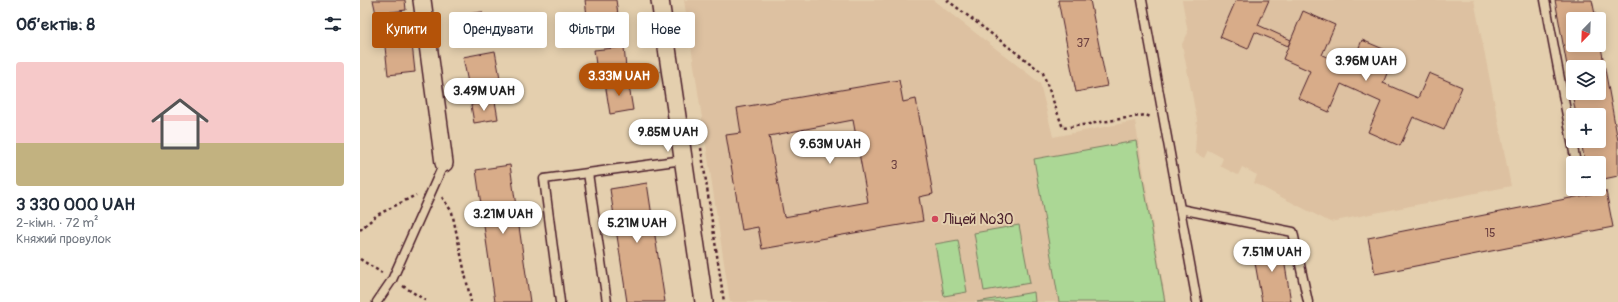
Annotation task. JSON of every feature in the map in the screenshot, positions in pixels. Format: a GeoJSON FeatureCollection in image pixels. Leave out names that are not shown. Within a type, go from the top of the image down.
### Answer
{"type":"FeatureCollection","features":[{"type":"Feature","properties":{"kind":"street"},"geometry":{"type":"LineString","coordinates":[[422,0],[444,163]]}},
{"type":"Feature","properties":{"kind":"street"},"geometry":{"type":"LineString","coordinates":[[660,0],[704,302]]}},
{"type":"Feature","properties":{"kind":"lane"},"geometry":{"type":"LineString","coordinates":[[1142,0],[1197,302]]}},
{"type":"Feature","properties":{"kind":"lane"},"geometry":{"type":"LineString","coordinates":[[1545,0],[1575,156]]}},
{"type":"Feature","properties":{"kind":"lane"},"geometry":{"type":"LineString","coordinates":[[560,302],[544,179],[683,160]]}},
{"type":"Feature","properties":{"kind":"lane"},"geometry":{"type":"LineString","coordinates":[[377,302],[392,280],[444,163]]}},
{"type":"Feature","properties":{"kind":"lane"},"geometry":{"type":"LineString","coordinates":[[588,173],[607,302]]}},
{"type":"Feature","properties":{"kind":"lane"},"geometry":{"type":"LineString","coordinates":[[1180,210],[1293,232],[1308,302]]}},
{"type":"Feature","properties":{"kind":"path"},"geometry":{"type":"LineString","coordinates":[[947,0],[1043,73],[1063,128],[1146,115],[1165,126]]}},
{"type":"Feature","properties":{"kind":"path"},"geometry":{"type":"LineString","coordinates":[[360,230],[377,216],[434,185],[452,212],[470,302]]}},
{"type":"Feature","properties":{"kind":"shaded area","name":"Ліцей №30"},"geometry":{"type":"Polygon","coordinates":[[[684,0],[933,0],[1040,83],[1053,137],[1135,121],[1166,302],[730,302],[691,48],[695,48],[695,12],[686,12],[684,0]]]}},
{"type":"Feature","properties":{"kind":"shaded area"},"geometry":{"type":"Polygon","coordinates":[[[1182,0],[1474,0],[1511,186],[1330,222],[1254,183],[1257,175],[1242,167],[1238,175],[1220,166],[1223,158],[1208,150],[1204,158],[1195,153],[1197,120],[1182,44],[1188,33],[1182,0]]]}},
{"type":"Feature","properties":{"kind":"green space"},"geometry":{"type":"Polygon","coordinates":[[[1136,141],[1165,302],[1059,302],[1034,159],[1136,141]]]}},
{"type":"Feature","properties":{"kind":"green space"},"geometry":{"type":"Polygon","coordinates":[[[1019,225],[1030,283],[984,291],[974,233],[1019,225]]]}},
{"type":"Feature","properties":{"kind":"green space"},"geometry":{"type":"Polygon","coordinates":[[[958,240],[967,292],[944,296],[935,244],[958,240]]]}},
{"type":"Feature","properties":{"kind":"green space"},"geometry":{"type":"Polygon","coordinates":[[[1034,292],[1035,302],[977,302],[1034,292]]]}},
{"type":"Feature","properties":{"kind":"building"},"geometry":{"type":"Polygon","coordinates":[[[373,0],[405,0],[406,10],[376,12],[373,0]]]}},
{"type":"Feature","properties":{"kind":"building"},"geometry":{"type":"Polygon","coordinates":[[[585,0],[616,0],[618,12],[586,12],[585,0]]]}},
{"type":"Feature","properties":{"kind":"building"},"geometry":{"type":"Polygon","coordinates":[[[1058,0],[1090,0],[1107,86],[1076,92],[1058,0]]]}},
{"type":"Feature","properties":{"kind":"building"},"geometry":{"type":"Polygon","coordinates":[[[1236,0],[1269,0],[1258,25],[1291,40],[1288,46],[1255,32],[1248,49],[1220,37],[1236,0]]]}},
{"type":"Feature","properties":{"kind":"building"},"geometry":{"type":"Polygon","coordinates":[[[1555,0],[1592,0],[1595,12],[1566,12],[1566,52],[1602,52],[1603,60],[1566,60],[1555,0]]]}},
{"type":"Feature","properties":{"kind":"building"},"geometry":{"type":"Polygon","coordinates":[[[1303,11],[1335,25],[1322,55],[1351,67],[1362,40],[1395,54],[1383,83],[1418,98],[1429,73],[1462,87],[1444,130],[1413,117],[1400,146],[1368,132],[1381,102],[1341,84],[1329,112],[1298,98],[1310,71],[1283,59],[1303,11]]]}},
{"type":"Feature","properties":{"kind":"building"},"geometry":{"type":"Polygon","coordinates":[[[385,48],[412,48],[415,72],[388,75],[385,48]]]}},
{"type":"Feature","properties":{"kind":"building"},"geometry":{"type":"Polygon","coordinates":[[[624,48],[626,68],[597,72],[594,50],[624,48]]]}},
{"type":"Feature","properties":{"kind":"building"},"geometry":{"type":"Polygon","coordinates":[[[495,51],[500,78],[468,83],[463,57],[495,51]]]}},
{"type":"Feature","properties":{"kind":"building"},"geometry":{"type":"Polygon","coordinates":[[[1606,75],[1618,141],[1618,176],[1606,179],[1606,156],[1584,156],[1582,148],[1606,148],[1606,108],[1575,108],[1573,100],[1606,100],[1606,75]]]}},
{"type":"Feature","properties":{"kind":"building"},"geometry":{"type":"Polygon","coordinates":[[[628,80],[633,110],[610,114],[605,83],[628,80]]]}},
{"type":"Feature","properties":{"kind":"building"},"geometry":{"type":"Polygon","coordinates":[[[899,80],[903,102],[916,99],[933,194],[919,197],[923,221],[762,249],[758,227],[742,230],[726,135],[741,133],[737,108],[899,80]],[[853,120],[769,136],[784,217],[868,202],[853,120]]]}},
{"type":"Feature","properties":{"kind":"building"},"geometry":{"type":"Polygon","coordinates":[[[495,101],[498,119],[474,123],[471,105],[495,101]]]}},
{"type":"Feature","properties":{"kind":"building"},"geometry":{"type":"Polygon","coordinates":[[[510,165],[530,302],[495,302],[476,170],[510,165]]]}},
{"type":"Feature","properties":{"kind":"building"},"geometry":{"type":"Polygon","coordinates":[[[647,183],[665,302],[627,302],[610,189],[647,183]]]}},
{"type":"Feature","properties":{"kind":"building"},"geometry":{"type":"Polygon","coordinates":[[[1606,191],[1613,227],[1375,274],[1368,238],[1581,196],[1606,196],[1606,191]]]}},
{"type":"Feature","properties":{"kind":"building"},"geometry":{"type":"Polygon","coordinates":[[[1281,241],[1291,302],[1262,302],[1252,246],[1281,241]]]}},
{"type":"Feature","properties":{"kind":"place","name":"Ліцей №30"},"geometry":{"type":"Point","coordinates":[935,219]}}]}
